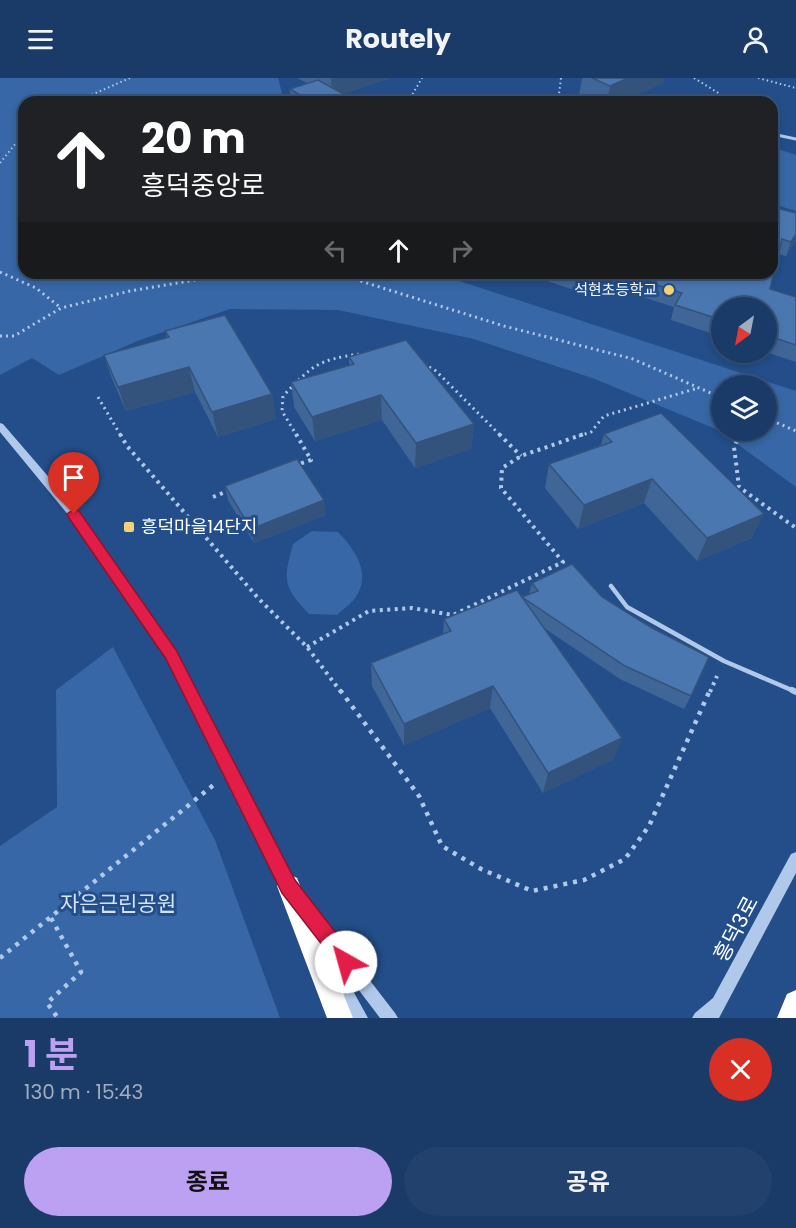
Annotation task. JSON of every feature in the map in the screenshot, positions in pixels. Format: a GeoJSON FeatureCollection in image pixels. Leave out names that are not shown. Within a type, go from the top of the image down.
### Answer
{"type":"FeatureCollection","features":[{"type":"Feature","properties":{"kind":"highway"},"geometry":{"type":"LineString","coordinates":[[289,886],[340,1018]]}},
{"type":"Feature","properties":{"kind":"highway"},"geometry":{"type":"LineString","coordinates":[[790,1018],[796,1003]]}},
{"type":"Feature","properties":{"kind":"street"},"geometry":{"type":"LineString","coordinates":[[0,426],[74,514],[171,654],[289,886],[360,1018]]}},
{"type":"Feature","properties":{"kind":"street","name":"흥덕3로"},"geometry":{"type":"LineString","coordinates":[[711,1018],[796,859]]}},
{"type":"Feature","properties":{"kind":"street"},"geometry":{"type":"LineString","coordinates":[[289,886],[390,1018]]}},
{"type":"Feature","properties":{"kind":"street"},"geometry":{"type":"LineString","coordinates":[[700,1018],[722,999]]}},
{"type":"Feature","properties":{"kind":"lane"},"geometry":{"type":"LineString","coordinates":[[778,135],[796,139]]}},
{"type":"Feature","properties":{"kind":"lane"},"geometry":{"type":"LineString","coordinates":[[611,586],[627,607],[724,661],[796,692]]}},
{"type":"Feature","properties":{"kind":"path"},"geometry":{"type":"LineString","coordinates":[[89,96],[130,78]]}},
{"type":"Feature","properties":{"kind":"path"},"geometry":{"type":"LineString","coordinates":[[412,96],[422,78]]}},
{"type":"Feature","properties":{"kind":"path"},"geometry":{"type":"LineString","coordinates":[[559,96],[561,78]]}},
{"type":"Feature","properties":{"kind":"path"},"geometry":{"type":"LineString","coordinates":[[694,78],[723,96]]}},
{"type":"Feature","properties":{"kind":"path"},"geometry":{"type":"LineString","coordinates":[[758,78],[796,87]]}},
{"type":"Feature","properties":{"kind":"path"},"geometry":{"type":"LineString","coordinates":[[0,163],[18,140]]}},
{"type":"Feature","properties":{"kind":"path"},"geometry":{"type":"LineString","coordinates":[[0,272],[36,288],[61,308]]}},
{"type":"Feature","properties":{"kind":"path"},"geometry":{"type":"LineString","coordinates":[[0,336],[14,336],[61,308],[130,291],[201,279]]}},
{"type":"Feature","properties":{"kind":"path"},"geometry":{"type":"LineString","coordinates":[[354,279],[504,326],[633,358],[711,393]]}},
{"type":"Feature","properties":{"kind":"path"},"geometry":{"type":"LineString","coordinates":[[290,468],[311,460],[282,411],[283,396],[310,368],[332,358],[368,353]]}},
{"type":"Feature","properties":{"kind":"path"},"geometry":{"type":"LineString","coordinates":[[419,361],[436,371],[521,456]]}},
{"type":"Feature","properties":{"kind":"path"},"geometry":{"type":"LineString","coordinates":[[307,647],[369,611],[412,608],[453,615],[563,562],[501,488],[502,468],[521,456],[591,432],[604,416],[698,388]]}},
{"type":"Feature","properties":{"kind":"path"},"geometry":{"type":"LineString","coordinates":[[98,397],[127,446],[258,598],[307,647],[419,796],[442,846],[481,869],[532,891],[584,880],[625,859],[649,826],[724,661]]}},
{"type":"Feature","properties":{"kind":"path"},"geometry":{"type":"LineString","coordinates":[[777,423],[796,431]]}},
{"type":"Feature","properties":{"kind":"path"},"geometry":{"type":"LineString","coordinates":[[737,441],[734,447],[740,487],[796,528]]}},
{"type":"Feature","properties":{"kind":"path"},"geometry":{"type":"LineString","coordinates":[[213,497],[231,490]]}},
{"type":"Feature","properties":{"kind":"path"},"geometry":{"type":"LineString","coordinates":[[0,958],[230,772]]}},
{"type":"Feature","properties":{"kind":"path"},"geometry":{"type":"LineString","coordinates":[[51,918],[81,972],[47,1003],[58,1018]]}},
{"type":"Feature","properties":{"kind":"green space"},"geometry":{"type":"Polygon","coordinates":[[[0,78],[278,78],[282,93],[277,96],[18,96],[18,279],[453,279],[747,375],[711,375],[711,427],[595,379],[474,339],[338,310],[230,309],[140,340],[59,375],[32,358],[0,375],[0,78]]]}},
{"type":"Feature","properties":{"kind":"green space"},"geometry":{"type":"Polygon","coordinates":[[[778,149],[796,155],[796,211],[778,206],[778,149]]]}},
{"type":"Feature","properties":{"kind":"green space"},"geometry":{"type":"Polygon","coordinates":[[[777,385],[796,391],[796,487],[733,441],[777,441],[777,385]]]}},
{"type":"Feature","properties":{"kind":"green space"},"geometry":{"type":"Polygon","coordinates":[[[312,531],[338,532],[359,561],[361,586],[351,603],[337,615],[309,614],[290,589],[287,575],[293,544],[312,531]]]}},
{"type":"Feature","properties":{"kind":"green space","name":"자은근린공원"},"geometry":{"type":"Polygon","coordinates":[[[113,647],[215,840],[280,1018],[0,1018],[0,846],[57,807],[56,690],[113,647]]]}},
{"type":"Feature","properties":{"kind":"building"},"geometry":{"type":"Polygon","coordinates":[[[592,78],[628,78],[610,86],[592,78]]]}},
{"type":"Feature","properties":{"kind":"building"},"geometry":{"type":"Polygon","coordinates":[[[318,80],[347,96],[302,96],[290,89],[318,80]]]}},
{"type":"Feature","properties":{"kind":"building"},"geometry":{"type":"Polygon","coordinates":[[[778,208],[796,213],[796,234],[791,242],[782,239],[778,256],[778,208]]]}},
{"type":"Feature","properties":{"kind":"building"},"geometry":{"type":"Polygon","coordinates":[[[637,279],[772,279],[770,289],[796,297],[796,345],[777,339],[777,297],[711,297],[711,316],[675,305],[682,293],[637,279]]]}},
{"type":"Feature","properties":{"kind":"building"},"geometry":{"type":"Polygon","coordinates":[[[225,315],[272,394],[212,412],[189,367],[118,387],[104,355],[169,337],[165,331],[225,315]]]}},
{"type":"Feature","properties":{"kind":"building"},"geometry":{"type":"Polygon","coordinates":[[[406,340],[474,424],[416,443],[381,395],[312,417],[291,382],[354,364],[349,357],[406,340]]]}},
{"type":"Feature","properties":{"kind":"building"},"geometry":{"type":"Polygon","coordinates":[[[661,413],[764,514],[707,538],[652,479],[584,505],[549,464],[612,442],[604,434],[661,413]]]}},
{"type":"Feature","properties":{"kind":"building"},"geometry":{"type":"Polygon","coordinates":[[[297,459],[324,500],[251,529],[225,486],[297,459]]]}},
{"type":"Feature","properties":{"kind":"building"},"geometry":{"type":"Polygon","coordinates":[[[572,564],[602,597],[652,628],[709,657],[691,696],[625,666],[522,597],[538,591],[532,583],[572,564]]]}},
{"type":"Feature","properties":{"kind":"building"},"geometry":{"type":"Polygon","coordinates":[[[517,590],[622,738],[548,773],[493,686],[404,724],[371,663],[451,631],[444,619],[517,590]]]}},
{"type":"Feature","properties":{"kind":"place","name":"석현초등학교"},"geometry":{"type":"Point","coordinates":[669,290]}},
{"type":"Feature","properties":{"kind":"place","name":"흥덕마을14단지"},"geometry":{"type":"Point","coordinates":[129,527]}},
{"type":"Feature","properties":{"kind":"route"},"geometry":{"type":"LineString","coordinates":[[74,514],[171,654],[289,886],[346,962]]}}]}
